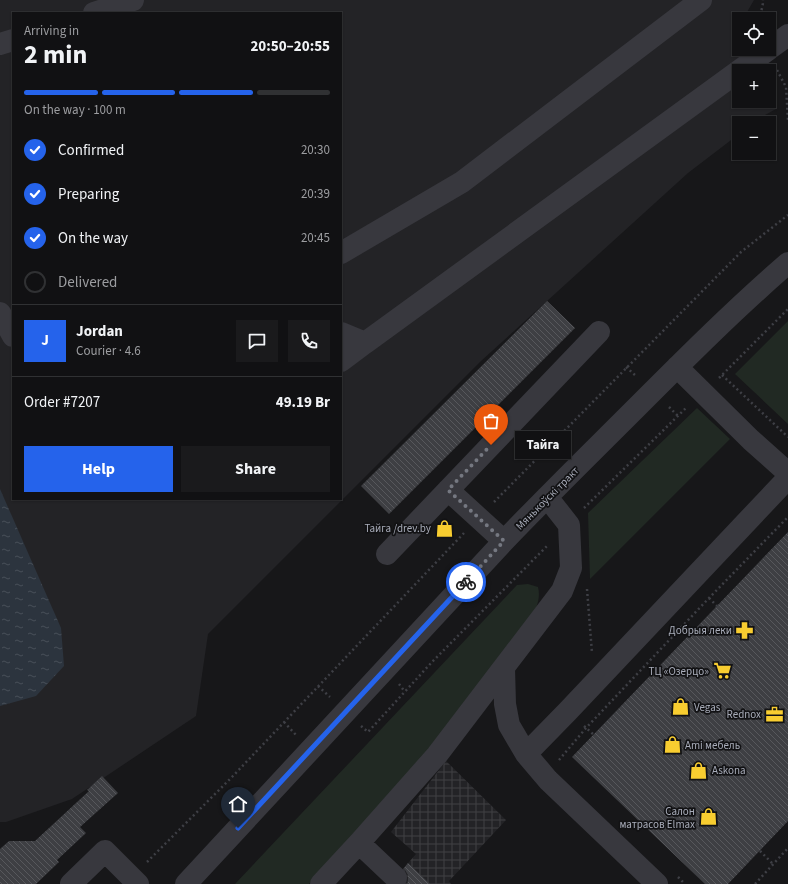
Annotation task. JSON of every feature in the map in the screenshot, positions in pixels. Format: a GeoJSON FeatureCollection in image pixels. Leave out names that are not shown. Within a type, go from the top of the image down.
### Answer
{"type":"FeatureCollection","features":[{"type":"Feature","properties":{"kind":"street"},"geometry":{"type":"LineString","coordinates":[[97,12],[133,0]]}},
{"type":"Feature","properties":{"kind":"street"},"geometry":{"type":"LineString","coordinates":[[342,252],[462,182],[700,0]]}},
{"type":"Feature","properties":{"kind":"street"},"geometry":{"type":"LineString","coordinates":[[776,44],[788,35]]}},
{"type":"Feature","properties":{"kind":"street"},"geometry":{"type":"LineString","coordinates":[[0,44],[12,40]]}},
{"type":"Feature","properties":{"kind":"street"},"geometry":{"type":"LineString","coordinates":[[342,360],[759,56]]}},
{"type":"Feature","properties":{"kind":"street","name":"Мянькоўскі тракт"},"geometry":{"type":"LineString","coordinates":[[186,884],[504,541],[677,367],[761,286],[788,263]]}},
{"type":"Feature","properties":{"kind":"street"},"geometry":{"type":"LineString","coordinates":[[0,313],[12,334]]}},
{"type":"Feature","properties":{"kind":"street"},"geometry":{"type":"LineString","coordinates":[[387,554],[599,332]]}},
{"type":"Feature","properties":{"kind":"street"},"geometry":{"type":"LineString","coordinates":[[342,333],[365,343]]}},
{"type":"Feature","properties":{"kind":"street"},"geometry":{"type":"LineString","coordinates":[[677,367],[751,440],[788,473]]}},
{"type":"Feature","properties":{"kind":"street"},"geometry":{"type":"LineString","coordinates":[[526,754],[788,478]]}},
{"type":"Feature","properties":{"kind":"street"},"geometry":{"type":"LineString","coordinates":[[448,490],[504,541]]}},
{"type":"Feature","properties":{"kind":"street"},"geometry":{"type":"LineString","coordinates":[[321,884],[437,755],[562,591],[571,568],[568,524],[547,497]]}},
{"type":"Feature","properties":{"kind":"street"},"geometry":{"type":"LineString","coordinates":[[504,668],[504,704],[509,725],[526,754],[548,780],[657,884]]}},
{"type":"Feature","properties":{"kind":"street"},"geometry":{"type":"LineString","coordinates":[[359,843],[396,878]]}},
{"type":"Feature","properties":{"kind":"street"},"geometry":{"type":"LineString","coordinates":[[72,884],[105,851],[135,881]]}},
{"type":"Feature","properties":{"kind":"path"},"geometry":{"type":"LineString","coordinates":[[761,12],[763,0]]}},
{"type":"Feature","properties":{"kind":"path"},"geometry":{"type":"LineString","coordinates":[[786,87],[788,120]]}},
{"type":"Feature","properties":{"kind":"path"},"geometry":{"type":"LineString","coordinates":[[135,881],[479,518],[741,252],[788,215]]}},
{"type":"Feature","properties":{"kind":"path"},"geometry":{"type":"LineString","coordinates":[[432,662],[568,524],[702,392],[722,376],[788,309]]}},
{"type":"Feature","properties":{"kind":"path"},"geometry":{"type":"LineString","coordinates":[[722,376],[788,437]]}},
{"type":"Feature","properties":{"kind":"path"},"geometry":{"type":"LineString","coordinates":[[559,760],[586,728],[709,598],[788,518]]}},
{"type":"Feature","properties":{"kind":"path"},"geometry":{"type":"LineString","coordinates":[[587,587],[592,657]]}},
{"type":"Feature","properties":{"kind":"path"},"geometry":{"type":"LineString","coordinates":[[709,598],[717,606]]}},
{"type":"Feature","properties":{"kind":"path"},"geometry":{"type":"LineString","coordinates":[[568,711],[594,735]]}},
{"type":"Feature","properties":{"kind":"path"},"geometry":{"type":"LineString","coordinates":[[755,884],[788,848]]}},
{"type":"Feature","properties":{"kind":"path"},"geometry":{"type":"LineString","coordinates":[[760,851],[773,864]]}},
{"type":"Feature","properties":{"kind":"shaded area"},"geometry":{"type":"Polygon","coordinates":[[[0,0],[754,0],[747,12],[732,12],[732,56],[742,56],[747,64],[732,64],[732,108],[776,109],[764,116],[732,116],[732,139],[688,173],[481,361],[342,500],[208,634],[196,716],[72,799],[6,822],[0,822],[0,0]]]}},
{"type":"Feature","properties":{"kind":"shaded area"},"geometry":{"type":"Polygon","coordinates":[[[788,321],[788,424],[735,374],[788,321]]]}},
{"type":"Feature","properties":{"kind":"shaded area"},"geometry":{"type":"Polygon","coordinates":[[[697,408],[730,439],[590,579],[588,513],[697,408]]]}},
{"type":"Feature","properties":{"kind":"shaded area"},"geometry":{"type":"Polygon","coordinates":[[[528,584],[538,587],[539,591],[538,603],[532,618],[419,763],[309,884],[235,884],[517,585],[528,584]]]}},
{"type":"Feature","properties":{"kind":"shaded area"},"geometry":{"type":"Polygon","coordinates":[[[446,761],[506,820],[449,881],[451,884],[390,884],[416,854],[391,832],[446,761]]]}},
{"type":"Feature","properties":{"kind":"water"},"geometry":{"type":"Polygon","coordinates":[[[0,489],[61,628],[64,666],[36,696],[0,706],[0,489]]]}},
{"type":"Feature","properties":{"kind":"building"},"geometry":{"type":"Polygon","coordinates":[[[547,301],[575,328],[389,514],[361,486],[547,301]]]}},
{"type":"Feature","properties":{"kind":"building","name":"ТЦ «Озерцо»"},"geometry":{"type":"Polygon","coordinates":[[[788,532],[788,821],[728,884],[705,884],[572,757],[788,532]]]}},
{"type":"Feature","properties":{"kind":"building"},"geometry":{"type":"Polygon","coordinates":[[[102,776],[118,793],[80,827],[86,833],[57,860],[59,862],[36,884],[0,884],[0,849],[9,841],[35,841],[89,791],[87,790],[102,776]]]}},
{"type":"Feature","properties":{"kind":"building"},"geometry":{"type":"Polygon","coordinates":[[[408,863],[430,884],[407,884],[408,875],[404,868],[408,863]]]}},
{"type":"Feature","properties":{"kind":"way so far"},"geometry":{"type":"LineString","coordinates":[[466,582],[504,541],[448,490],[491,445]]}},
{"type":"Feature","properties":{"kind":"place","name":"Тайга"},"geometry":{"type":"Point","coordinates":[491,445]}},
{"type":"Feature","properties":{"kind":"place","name":"Тайга /drev.by"},"geometry":{"type":"Point","coordinates":[444,528]}},
{"type":"Feature","properties":{"kind":"place","name":"Добрыя леки"},"geometry":{"type":"Point","coordinates":[745,630]}},
{"type":"Feature","properties":{"kind":"place","name":"ТЦ «Озерцо»"},"geometry":{"type":"Point","coordinates":[722,671]}},
{"type":"Feature","properties":{"kind":"place","name":"Vegas"},"geometry":{"type":"Point","coordinates":[681,707]}},
{"type":"Feature","properties":{"kind":"place","name":"Rednox"},"geometry":{"type":"Point","coordinates":[774,714]}},
{"type":"Feature","properties":{"kind":"place","name":"Ami мебель"},"geometry":{"type":"Point","coordinates":[672,745]}},
{"type":"Feature","properties":{"kind":"place","name":"Askona"},"geometry":{"type":"Point","coordinates":[699,770]}},
{"type":"Feature","properties":{"kind":"place","name":"Салон матрасов Elmax"},"geometry":{"type":"Point","coordinates":[708,817]}},
{"type":"Feature","properties":{"kind":"route"},"geometry":{"type":"LineString","coordinates":[[238,828],[466,582]]}}]}
